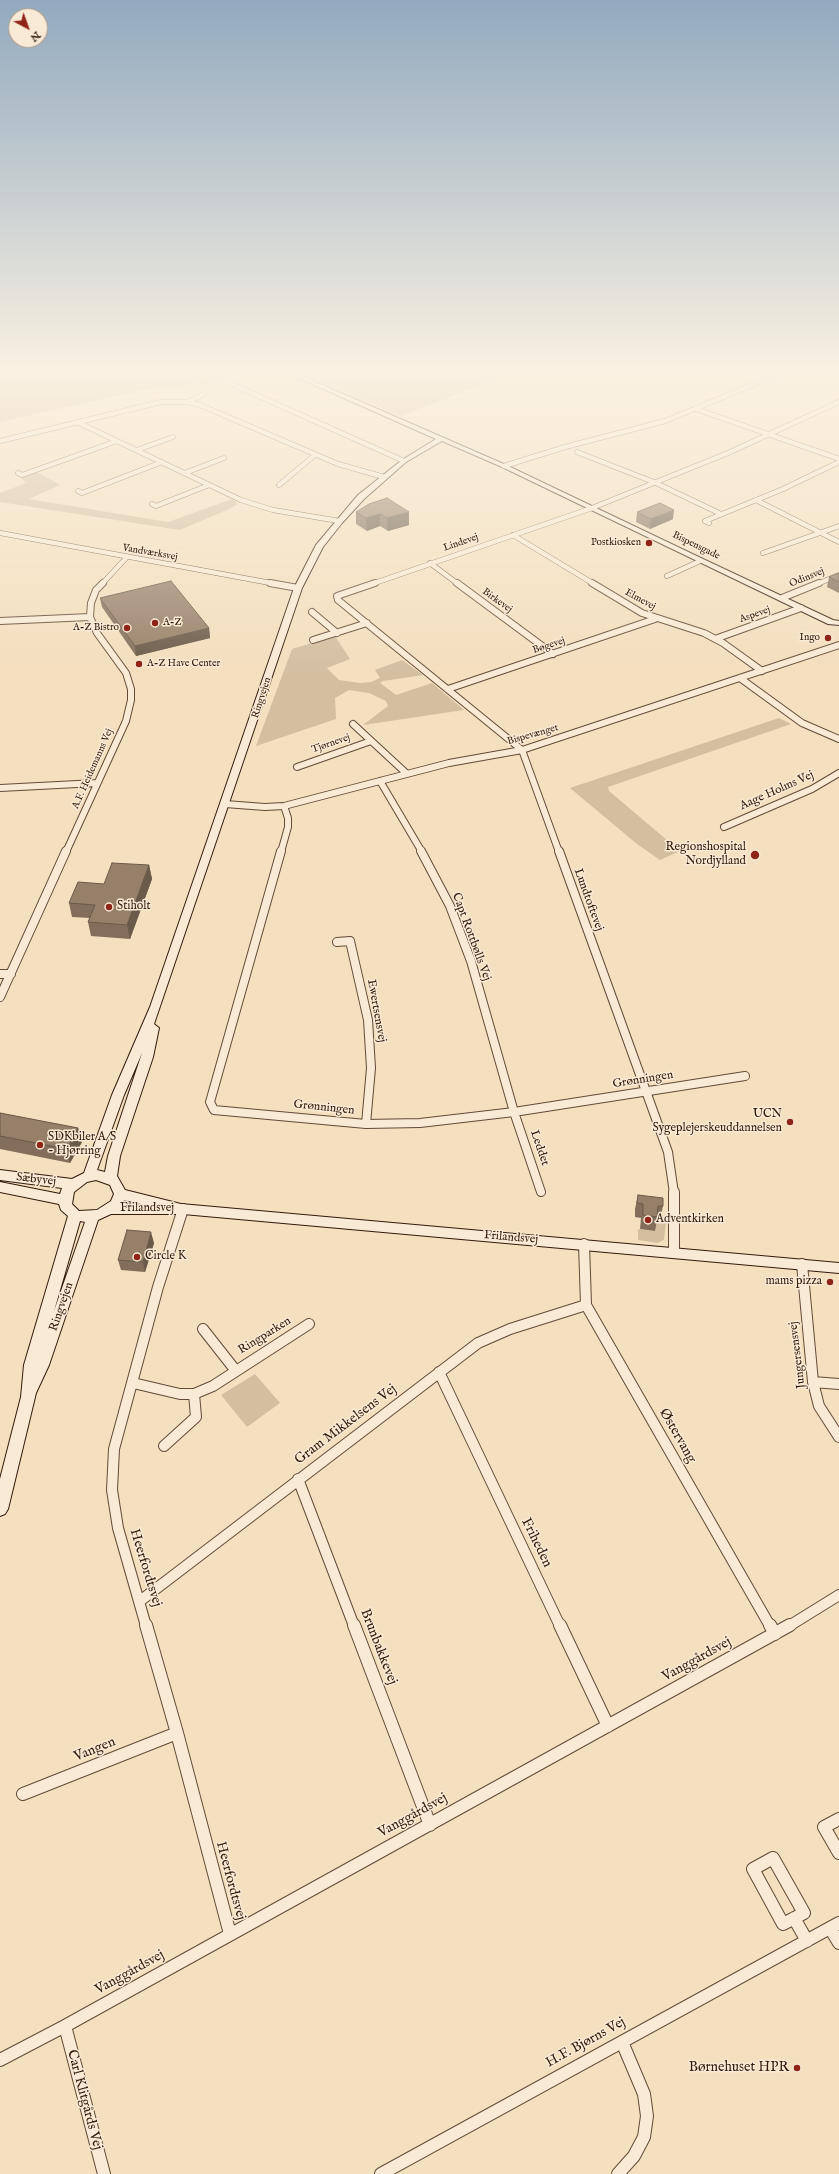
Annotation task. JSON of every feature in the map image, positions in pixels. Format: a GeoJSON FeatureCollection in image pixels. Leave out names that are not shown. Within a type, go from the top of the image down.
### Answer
{"type":"FeatureCollection","features":[{"type":"Feature","properties":{"kind":"main road","name":"Ringvejen"},"geometry":{"type":"LineString","coordinates":[[89,1176],[118,1095],[156,1007],[298,588],[316,553],[339,521],[388,473]]}},
{"type":"Feature","properties":{"kind":"main road","name":"Bispensgade"},"geometry":{"type":"LineString","coordinates":[[520,473],[801,608],[835,622],[839,628]]}},
{"type":"Feature","properties":{"kind":"main road","name":"Ringvejen"},"geometry":{"type":"LineString","coordinates":[[110,1178],[114,1156],[148,1057],[156,1007]]}},
{"type":"Feature","properties":{"kind":"main road","name":"Sæbyvej"},"geometry":{"type":"LineString","coordinates":[[0,1175],[72,1184]]}},
{"type":"Feature","properties":{"kind":"main road"},"geometry":{"type":"LineString","coordinates":[[89,1176],[103,1176],[110,1178],[119,1188],[120,1194],[112,1209],[93,1217],[75,1215],[70,1211],[65,1200],[68,1189],[72,1184],[89,1176]]}},
{"type":"Feature","properties":{"kind":"main road","name":"Sæbyvej"},"geometry":{"type":"LineString","coordinates":[[0,1187],[65,1200]]}},
{"type":"Feature","properties":{"kind":"main road","name":"Frilandsvej"},"geometry":{"type":"LineString","coordinates":[[120,1194],[160,1202],[183,1209]]}},
{"type":"Feature","properties":{"kind":"main road","name":"Frilandsvej"},"geometry":{"type":"LineString","coordinates":[[112,1209],[183,1209],[674,1251],[839,1268]]}},
{"type":"Feature","properties":{"kind":"main road","name":"Ringvejen"},"geometry":{"type":"LineString","coordinates":[[0,1509],[28,1397],[31,1364],[75,1215]]}},
{"type":"Feature","properties":{"kind":"main road","name":"Ringvejen"},"geometry":{"type":"LineString","coordinates":[[28,1397],[42,1365],[93,1217]]}},
{"type":"Feature","properties":{"kind":"street"},"geometry":{"type":"LineString","coordinates":[[78,491],[82,493],[132,473]]}},
{"type":"Feature","properties":{"kind":"street"},"geometry":{"type":"LineString","coordinates":[[186,473],[241,500],[267,508],[339,521]]}},
{"type":"Feature","properties":{"kind":"street"},"geometry":{"type":"LineString","coordinates":[[279,485],[293,473]]}},
{"type":"Feature","properties":{"kind":"street"},"geometry":{"type":"LineString","coordinates":[[369,473],[384,477]]}},
{"type":"Feature","properties":{"kind":"street"},"geometry":{"type":"LineString","coordinates":[[632,473],[656,483],[721,514]]}},
{"type":"Feature","properties":{"kind":"street","name":"Lindevej"},"geometry":{"type":"LineString","coordinates":[[367,623],[338,600],[337,596],[592,508],[678,473]]}},
{"type":"Feature","properties":{"kind":"street"},"geometry":{"type":"LineString","coordinates":[[709,523],[705,521],[814,473]]}},
{"type":"Feature","properties":{"kind":"street"},"geometry":{"type":"LineString","coordinates":[[152,504],[156,506],[209,485]]}},
{"type":"Feature","properties":{"kind":"street"},"geometry":{"type":"LineString","coordinates":[[756,500],[839,542]]}},
{"type":"Feature","properties":{"kind":"street"},"geometry":{"type":"LineString","coordinates":[[763,553],[839,526]]}},
{"type":"Feature","properties":{"kind":"street","name":"Vandværksvej"},"geometry":{"type":"LineString","coordinates":[[0,533],[126,558],[298,588]]}},
{"type":"Feature","properties":{"kind":"street","name":"Elmevej"},"geometry":{"type":"LineString","coordinates":[[513,535],[642,613],[655,619],[693,629],[715,639],[762,671]]}},
{"type":"Feature","properties":{"kind":"street"},"geometry":{"type":"LineString","coordinates":[[0,621],[90,617],[91,603],[96,590],[126,558]]}},
{"type":"Feature","properties":{"kind":"street"},"geometry":{"type":"LineString","coordinates":[[667,576],[700,560]]}},
{"type":"Feature","properties":{"kind":"street","name":"Birkevej"},"geometry":{"type":"LineString","coordinates":[[430,563],[553,654]]}},
{"type":"Feature","properties":{"kind":"street","name":"Odinsvej"},"geometry":{"type":"LineString","coordinates":[[782,598],[839,575]]}},
{"type":"Feature","properties":{"kind":"street","name":"Aspevej"},"geometry":{"type":"LineString","coordinates":[[715,639],[801,608]]}},
{"type":"Feature","properties":{"kind":"street"},"geometry":{"type":"LineString","coordinates":[[312,612],[337,632]]}},
{"type":"Feature","properties":{"kind":"street","name":"A.F. Heidemanns Vej"},"geometry":{"type":"LineString","coordinates":[[0,997],[126,721],[131,700],[131,689],[126,673],[97,633],[90,617]]}},
{"type":"Feature","properties":{"kind":"street","name":"Bøgevej"},"geometry":{"type":"LineString","coordinates":[[448,689],[655,619]]}},
{"type":"Feature","properties":{"kind":"street"},"geometry":{"type":"LineString","coordinates":[[313,640],[367,623],[522,750]]}},
{"type":"Feature","properties":{"kind":"street","name":"Bispevænget"},"geometry":{"type":"LineString","coordinates":[[225,804],[265,807],[284,806],[406,773],[449,763],[522,750],[839,645]]}},
{"type":"Feature","properties":{"kind":"street"},"geometry":{"type":"LineString","coordinates":[[740,678],[802,723],[839,739]]}},
{"type":"Feature","properties":{"kind":"street","name":"Tjørnevej"},"geometry":{"type":"LineString","coordinates":[[353,724],[406,773]]}},
{"type":"Feature","properties":{"kind":"street","name":"Tjørnevej"},"geometry":{"type":"LineString","coordinates":[[297,767],[371,741]]}},
{"type":"Feature","properties":{"kind":"street","name":"Lundtoftevej"},"geometry":{"type":"LineString","coordinates":[[522,750],[668,1152],[674,1190],[674,1251]]}},
{"type":"Feature","properties":{"kind":"street","name":"Aage Holms Vej"},"geometry":{"type":"LineString","coordinates":[[724,827],[812,789],[839,773]]}},
{"type":"Feature","properties":{"kind":"street","name":"Capt Rottbølls Vej"},"geometry":{"type":"LineString","coordinates":[[380,781],[428,863],[450,906],[470,961],[514,1112]]}},
{"type":"Feature","properties":{"kind":"street"},"geometry":{"type":"LineString","coordinates":[[0,788],[97,783]]}},
{"type":"Feature","properties":{"kind":"street","name":"Grønningen"},"geometry":{"type":"LineString","coordinates":[[284,806],[288,818],[288,827],[210,1102],[214,1110],[366,1124],[420,1123],[514,1112],[744,1076]]}},
{"type":"Feature","properties":{"kind":"street","name":"Ewertsensvej"},"geometry":{"type":"LineString","coordinates":[[337,942],[350,941],[368,1020],[371,1068],[366,1124]]}},
{"type":"Feature","properties":{"kind":"street"},"geometry":{"type":"LineString","coordinates":[[0,974],[10,974]]}},
{"type":"Feature","properties":{"kind":"street","name":"Leddet"},"geometry":{"type":"LineString","coordinates":[[514,1112],[541,1192]]}},
{"type":"Feature","properties":{"kind":"street","name":"Heerfordtsvej"},"geometry":{"type":"LineString","coordinates":[[183,1209],[158,1287],[114,1448],[112,1490],[118,1528],[178,1733],[230,1934]]}},
{"type":"Feature","properties":{"kind":"street","name":"Østervang"},"geometry":{"type":"LineString","coordinates":[[584,1244],[586,1305],[774,1634]]}},
{"type":"Feature","properties":{"kind":"street","name":"Jungersensvej"},"geometry":{"type":"LineString","coordinates":[[802,1264],[813,1382],[819,1406],[839,1437]]}},
{"type":"Feature","properties":{"kind":"street","name":"Gram Mikkelsens Vej"},"geometry":{"type":"LineString","coordinates":[[140,1600],[478,1343],[510,1329],[586,1305]]}},
{"type":"Feature","properties":{"kind":"street","name":"Ringparken"},"geometry":{"type":"LineString","coordinates":[[133,1383],[180,1394],[194,1394],[213,1386],[309,1324]]}},
{"type":"Feature","properties":{"kind":"street","name":"Ringparken"},"geometry":{"type":"LineString","coordinates":[[202,1329],[236,1370]]}},
{"type":"Feature","properties":{"kind":"street","name":"Friheden"},"geometry":{"type":"LineString","coordinates":[[439,1372],[608,1726]]}},
{"type":"Feature","properties":{"kind":"street"},"geometry":{"type":"LineString","coordinates":[[813,1382],[839,1384]]}},
{"type":"Feature","properties":{"kind":"street"},"geometry":{"type":"LineString","coordinates":[[164,1446],[196,1416],[194,1394]]}},
{"type":"Feature","properties":{"kind":"street","name":"Brunbakkevej"},"geometry":{"type":"LineString","coordinates":[[298,1479],[430,1824]]}},
{"type":"Feature","properties":{"kind":"street","name":"Vanggårdsvej"},"geometry":{"type":"LineString","coordinates":[[0,2060],[65,2026],[774,1634],[839,1595]]}},
{"type":"Feature","properties":{"kind":"street","name":"Vangen"},"geometry":{"type":"LineString","coordinates":[[23,1794],[178,1733]]}},
{"type":"Feature","properties":{"kind":"street"},"geometry":{"type":"LineString","coordinates":[[839,1819],[824,1827],[839,1853]]}},
{"type":"Feature","properties":{"kind":"street"},"geometry":{"type":"LineString","coordinates":[[773,1858],[804,1913],[794,1918],[784,1924],[753,1869],[773,1858]]}},
{"type":"Feature","properties":{"kind":"street"},"geometry":{"type":"LineString","coordinates":[[794,1918],[807,1941]]}},
{"type":"Feature","properties":{"kind":"street","name":"H.F. Bjørns Vej"},"geometry":{"type":"LineString","coordinates":[[381,2174],[835,1926],[839,1943]]}},
{"type":"Feature","properties":{"kind":"street","name":"Carl Klitgårds Vej"},"geometry":{"type":"LineString","coordinates":[[65,2026],[104,2174]]}},
{"type":"Feature","properties":{"kind":"street"},"geometry":{"type":"LineString","coordinates":[[618,2174],[634,2156],[644,2137],[647,2116],[644,2094],[622,2042]]}},
{"type":"Feature","properties":{"kind":"shaded area"},"geometry":{"type":"Polygon","coordinates":[[[33,473],[40,473],[60,485],[29,499],[168,522],[232,499],[238,504],[180,530],[0,502],[0,493],[26,483],[21,478],[33,473]]]}},
{"type":"Feature","properties":{"kind":"shaded area"},"geometry":{"type":"Polygon","coordinates":[[[335,636],[350,659],[327,668],[339,680],[360,683],[371,682],[380,678],[375,670],[402,660],[423,675],[383,681],[380,683],[396,695],[432,683],[464,710],[363,725],[388,706],[386,701],[369,693],[349,690],[335,698],[336,719],[256,746],[292,649],[335,636]]]}},
{"type":"Feature","properties":{"kind":"shaded area"},"geometry":{"type":"Polygon","coordinates":[[[779,718],[791,724],[608,787],[609,791],[680,851],[660,860],[637,844],[570,788],[779,718]]]}},
{"type":"Feature","properties":{"kind":"shaded area"},"geometry":{"type":"Polygon","coordinates":[[[655,1220],[666,1221],[664,1240],[657,1243],[638,1240],[638,1229],[655,1231],[655,1220]]]}},
{"type":"Feature","properties":{"kind":"shaded area"},"geometry":{"type":"Polygon","coordinates":[[[255,1374],[280,1403],[247,1427],[221,1395],[255,1374]]]}},
{"type":"Feature","properties":{"kind":"building"},"geometry":{"type":"Polygon","coordinates":[[[387,498],[409,512],[387,518],[380,514],[366,518],[356,512],[369,504],[387,498]]]}},
{"type":"Feature","properties":{"kind":"building"},"geometry":{"type":"Polygon","coordinates":[[[660,503],[674,510],[651,519],[637,512],[660,503]]]}},
{"type":"Feature","properties":{"kind":"building"},"geometry":{"type":"Polygon","coordinates":[[[839,573],[839,582],[829,577],[839,573]]]}},
{"type":"Feature","properties":{"kind":"building","name":"A-Z"},"geometry":{"type":"Polygon","coordinates":[[[171,581],[209,628],[135,646],[100,598],[171,581]]]}},
{"type":"Feature","properties":{"kind":"building"},"geometry":{"type":"Polygon","coordinates":[[[112,863],[149,865],[127,925],[88,922],[95,905],[69,903],[78,882],[104,884],[112,863]]]}},
{"type":"Feature","properties":{"kind":"building"},"geometry":{"type":"Polygon","coordinates":[[[0,1113],[78,1128],[67,1149],[0,1136],[0,1113]]]}},
{"type":"Feature","properties":{"kind":"building"},"geometry":{"type":"Polygon","coordinates":[[[638,1195],[663,1198],[663,1206],[658,1206],[657,1217],[643,1215],[643,1204],[637,1203],[638,1195]]]}},
{"type":"Feature","properties":{"kind":"building"},"geometry":{"type":"Polygon","coordinates":[[[127,1230],[151,1232],[143,1262],[118,1260],[127,1230]]]}},
{"type":"Feature","properties":{"kind":"place","name":"Postkiosken"},"geometry":{"type":"Point","coordinates":[649,543]}},
{"type":"Feature","properties":{"kind":"place","name":"A-Z"},"geometry":{"type":"Point","coordinates":[155,623]}},
{"type":"Feature","properties":{"kind":"place","name":"A-Z Bistro"},"geometry":{"type":"Point","coordinates":[127,628]}},
{"type":"Feature","properties":{"kind":"place","name":"Ingo"},"geometry":{"type":"Point","coordinates":[828,638]}},
{"type":"Feature","properties":{"kind":"place","name":"A-Z Have Center"},"geometry":{"type":"Point","coordinates":[139,664]}},
{"type":"Feature","properties":{"kind":"place","name":"Regionshospital Nordjylland"},"geometry":{"type":"Point","coordinates":[755,855]}},
{"type":"Feature","properties":{"kind":"place","name":"Stiholt"},"geometry":{"type":"Point","coordinates":[109,907]}},
{"type":"Feature","properties":{"kind":"place","name":"UCN Sygeplejerskeuddannelsen"},"geometry":{"type":"Point","coordinates":[790,1122]}},
{"type":"Feature","properties":{"kind":"place","name":"SDKbiler A/S - Hjørring"},"geometry":{"type":"Point","coordinates":[40,1145]}},
{"type":"Feature","properties":{"kind":"place","name":"Adventkirken"},"geometry":{"type":"Point","coordinates":[648,1220]}},
{"type":"Feature","properties":{"kind":"place","name":"Circle K"},"geometry":{"type":"Point","coordinates":[137,1257]}},
{"type":"Feature","properties":{"kind":"place","name":"mams pizza"},"geometry":{"type":"Point","coordinates":[830,1282]}},
{"type":"Feature","properties":{"kind":"place","name":"Børnehuset HPR"},"geometry":{"type":"Point","coordinates":[797,2068]}}]}
